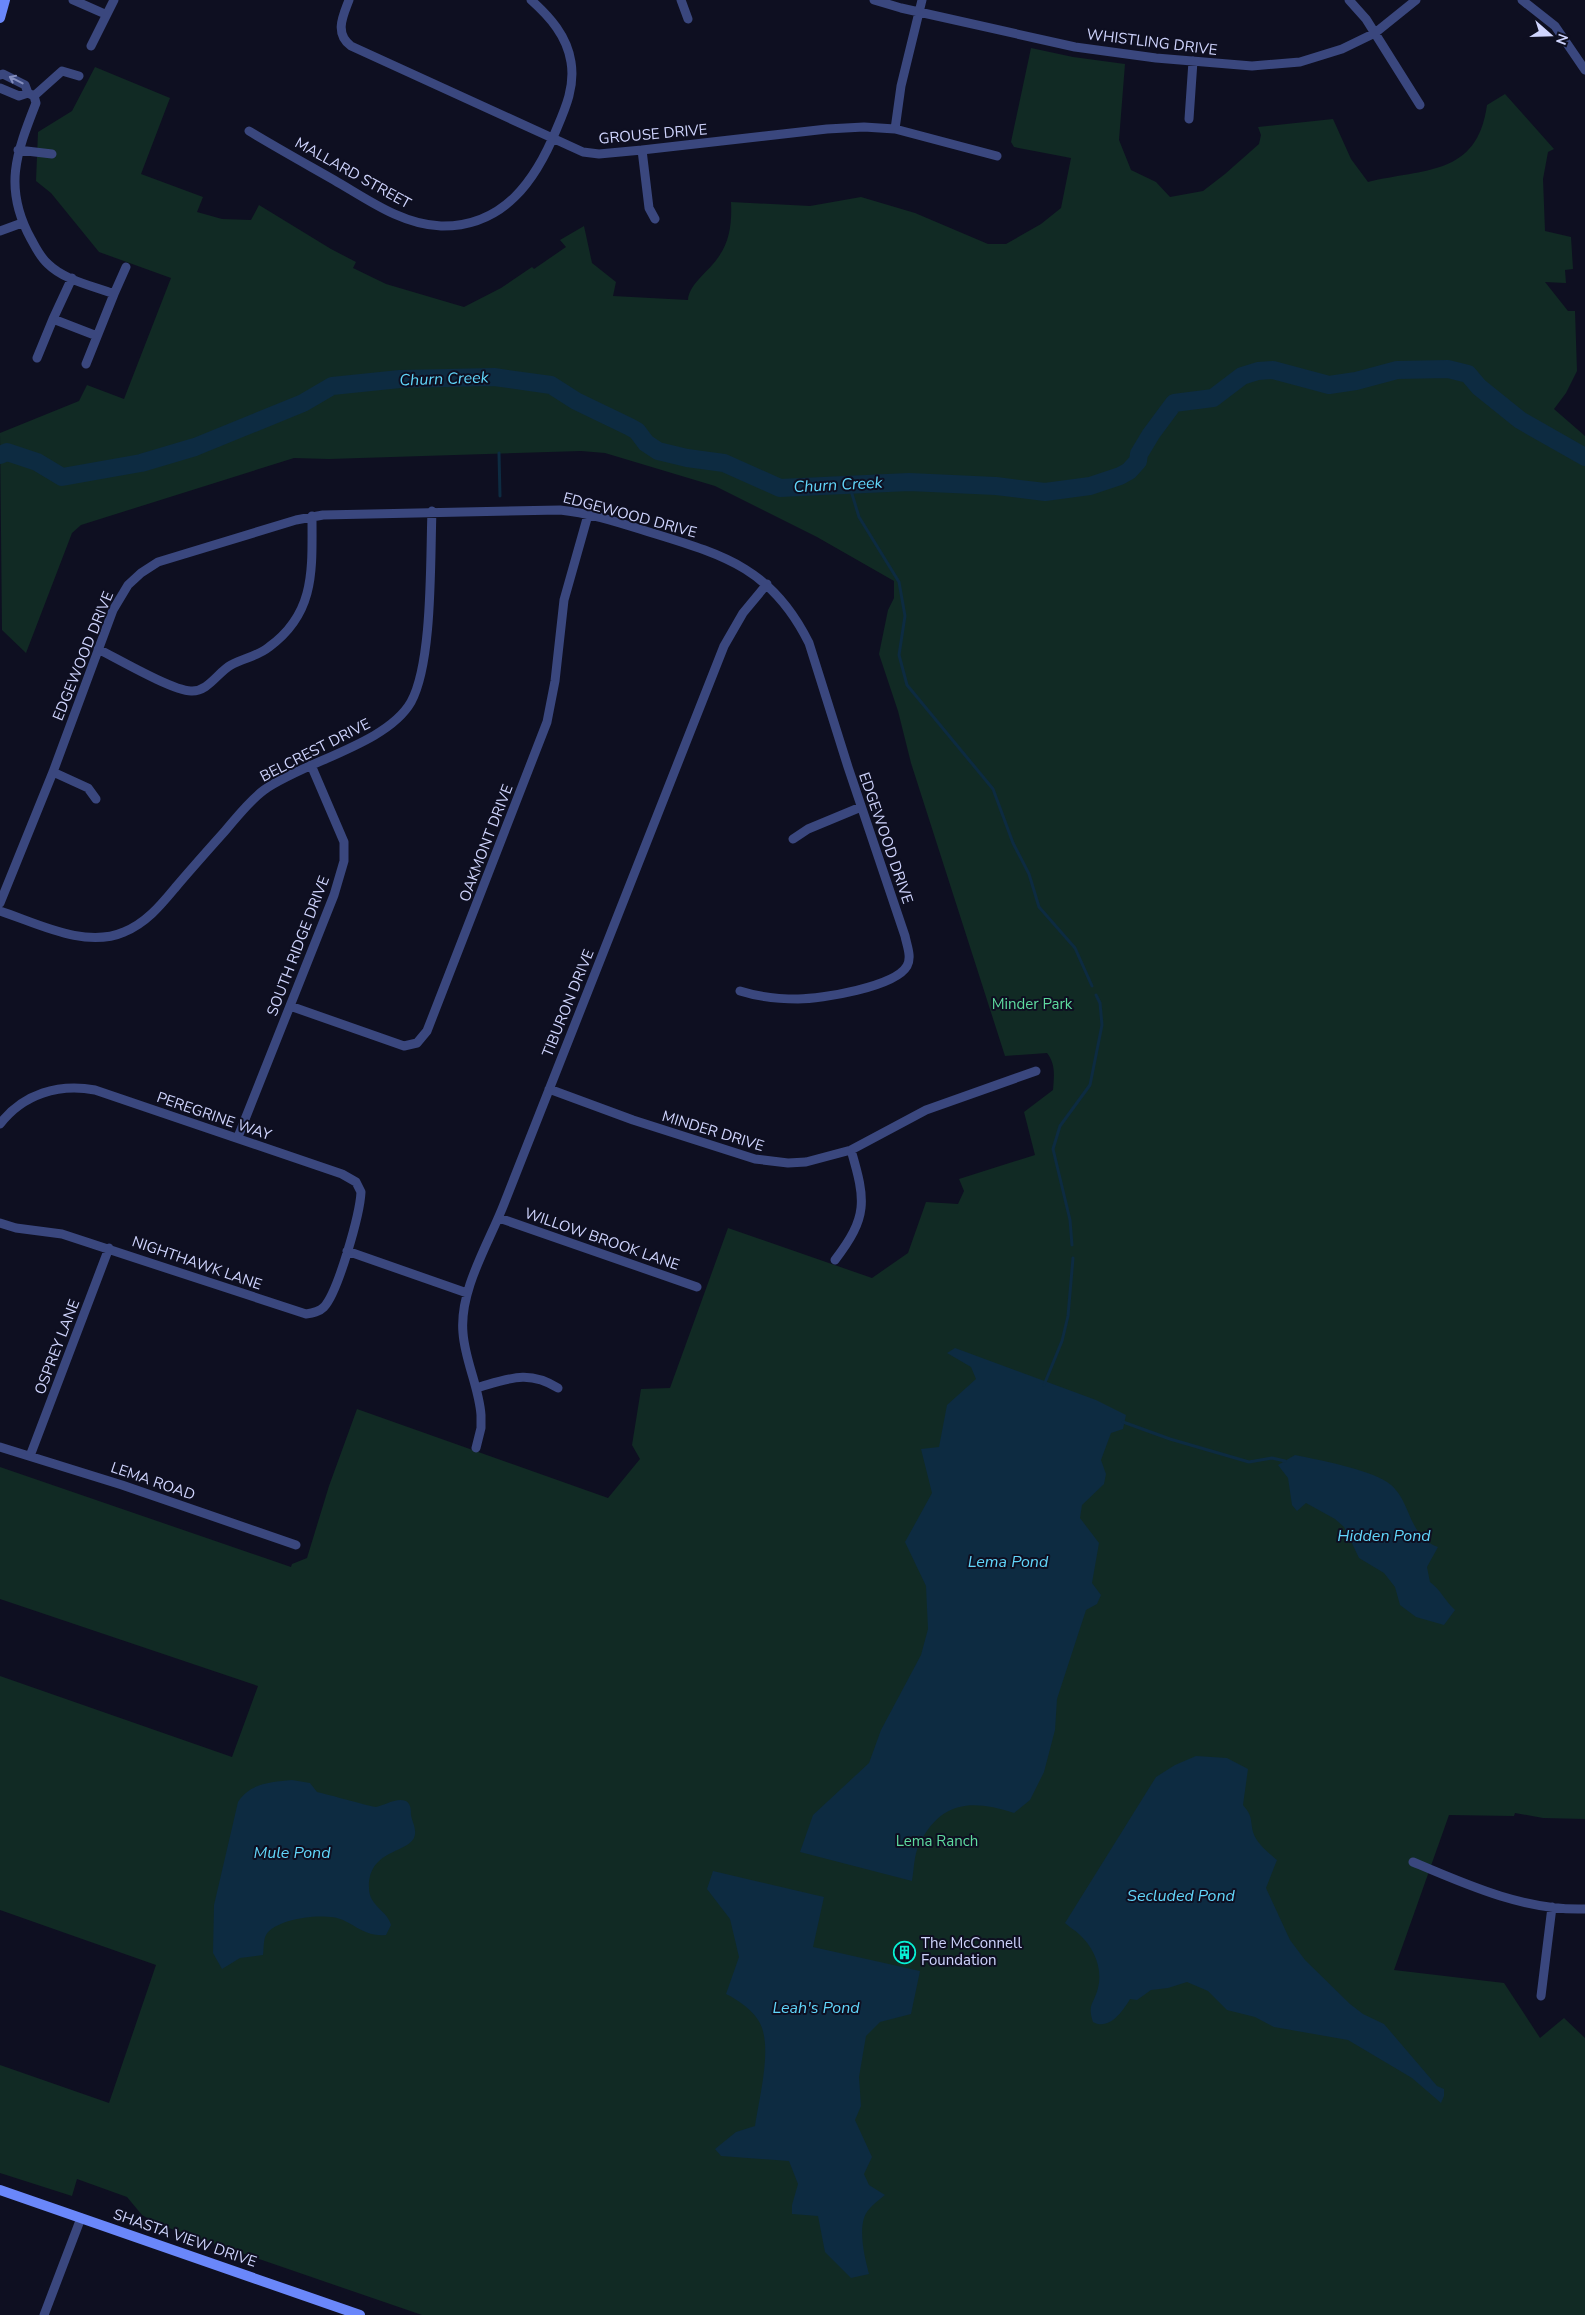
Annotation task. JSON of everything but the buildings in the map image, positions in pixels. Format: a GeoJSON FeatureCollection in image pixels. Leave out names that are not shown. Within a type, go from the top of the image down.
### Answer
{"type":"FeatureCollection","features":[{"type":"Feature","properties":{"kind":"main road"},"geometry":{"type":"LineString","coordinates":[[0,18],[5,0]]}},
{"type":"Feature","properties":{"kind":"main road","name":"SHASTA VIEW DRIVE"},"geometry":{"type":"LineString","coordinates":[[0,2190],[360,2315]]}},
{"type":"Feature","properties":{"kind":"street"},"geometry":{"type":"LineString","coordinates":[[72,0],[105,14]]}},
{"type":"Feature","properties":{"kind":"street"},"geometry":{"type":"LineString","coordinates":[[91,46],[105,14],[114,0]]}},
{"type":"Feature","properties":{"kind":"street","name":"GROUSE DRIVE"},"geometry":{"type":"LineString","coordinates":[[349,0],[340,28],[344,40],[351,46],[577,150],[590,153],[642,150],[827,128],[864,127],[895,129],[997,156]]}},
{"type":"Feature","properties":{"kind":"street","name":"MALLARD STREET"},"geometry":{"type":"LineString","coordinates":[[249,131],[400,216],[419,223],[440,226],[474,220],[509,203],[532,179],[553,139],[570,95],[572,83],[571,62],[560,32],[531,0]]}},
{"type":"Feature","properties":{"kind":"street"},"geometry":{"type":"LineString","coordinates":[[681,0],[688,19]]}},
{"type":"Feature","properties":{"kind":"street","name":"WHISTLING DRIVE"},"geometry":{"type":"LineString","coordinates":[[874,0],[1075,47],[1252,66],[1295,63],[1342,49],[1375,33],[1416,0]]}},
{"type":"Feature","properties":{"kind":"street"},"geometry":{"type":"LineString","coordinates":[[895,129],[901,86],[922,0]]}},
{"type":"Feature","properties":{"kind":"street"},"geometry":{"type":"LineString","coordinates":[[1349,0],[1359,10],[1375,33],[1420,105]]}},
{"type":"Feature","properties":{"kind":"street"},"geometry":{"type":"LineString","coordinates":[[1522,0],[1555,26],[1585,70]]}},
{"type":"Feature","properties":{"kind":"street"},"geometry":{"type":"LineString","coordinates":[[1189,119],[1194,61]]}},
{"type":"Feature","properties":{"kind":"street"},"geometry":{"type":"LineString","coordinates":[[0,88],[19,96],[31,95],[62,71],[79,76]]}},
{"type":"Feature","properties":{"kind":"street"},"geometry":{"type":"LineString","coordinates":[[0,75],[3,74],[25,85],[36,103],[18,150],[15,170],[15,190],[22,222],[39,254],[48,265],[72,278],[114,294]]}},
{"type":"Feature","properties":{"kind":"street"},"geometry":{"type":"LineString","coordinates":[[18,150],[52,154]]}},
{"type":"Feature","properties":{"kind":"street"},"geometry":{"type":"LineString","coordinates":[[642,150],[649,208],[655,219]]}},
{"type":"Feature","properties":{"kind":"street"},"geometry":{"type":"LineString","coordinates":[[0,231],[22,222]]}},
{"type":"Feature","properties":{"kind":"street"},"geometry":{"type":"LineString","coordinates":[[86,364],[126,267]]}},
{"type":"Feature","properties":{"kind":"street"},"geometry":{"type":"LineString","coordinates":[[37,358],[72,278]]}},
{"type":"Feature","properties":{"kind":"street"},"geometry":{"type":"LineString","coordinates":[[53,319],[97,336]]}},
{"type":"Feature","properties":{"kind":"street","name":"EDGEWOOD DRIVE"},"geometry":{"type":"LineString","coordinates":[[0,903],[121,594],[132,580],[150,567],[205,547],[312,516],[552,509],[588,515],[714,552],[743,566],[767,584],[794,616],[809,643],[861,807],[905,936],[909,959],[905,968],[890,980],[818,997],[777,998],[740,992]]}},
{"type":"Feature","properties":{"kind":"street","name":"BELCREST DRIVE"},"geometry":{"type":"LineString","coordinates":[[0,911],[75,935],[106,937],[123,933],[150,916],[256,797],[272,785],[310,764],[387,728],[402,715],[414,695],[420,679],[424,645],[432,511]]}},
{"type":"Feature","properties":{"kind":"street","name":"OAKMONT DRIVE"},"geometry":{"type":"LineString","coordinates":[[290,1006],[404,1046],[418,1043],[427,1032],[547,722],[555,682],[564,600],[588,515]]}},
{"type":"Feature","properties":{"kind":"street"},"geometry":{"type":"LineString","coordinates":[[98,649],[174,687],[190,691],[204,688],[230,665],[268,648],[293,626],[299,616],[310,581],[312,516]]}},
{"type":"Feature","properties":{"kind":"street","name":"TIBURON DRIVE"},"geometry":{"type":"LineString","coordinates":[[476,1448],[481,1421],[481,1406],[463,1332],[463,1314],[467,1293],[499,1218],[724,646],[743,613],[767,584]]}},
{"type":"Feature","properties":{"kind":"street","name":"SOUTH RIDGE DRIVE"},"geometry":{"type":"LineString","coordinates":[[238,1137],[334,894],[344,861],[342,834],[310,764]]}},
{"type":"Feature","properties":{"kind":"street"},"geometry":{"type":"LineString","coordinates":[[52,772],[88,788],[96,799]]}},
{"type":"Feature","properties":{"kind":"street"},"geometry":{"type":"LineString","coordinates":[[793,839],[808,828],[861,807]]}},
{"type":"Feature","properties":{"kind":"street","name":"MINDER DRIVE"},"geometry":{"type":"LineString","coordinates":[[549,1089],[634,1120],[756,1160],[788,1163],[806,1162],[851,1150],[926,1110],[1036,1071]]}},
{"type":"Feature","properties":{"kind":"street","name":"PEREGRINE WAY"},"geometry":{"type":"LineString","coordinates":[[0,1124],[14,1110],[36,1096],[56,1089],[80,1087],[95,1090],[238,1137],[342,1174],[356,1182],[360,1187],[361,1197],[347,1251]]}},
{"type":"Feature","properties":{"kind":"street"},"geometry":{"type":"LineString","coordinates":[[835,1260],[852,1238],[860,1220],[860,1188],[851,1150]]}},
{"type":"Feature","properties":{"kind":"street","name":"WILLOW BROOK LANE"},"geometry":{"type":"LineString","coordinates":[[499,1218],[697,1287]]}},
{"type":"Feature","properties":{"kind":"street","name":"NIGHTHAWK LANE"},"geometry":{"type":"LineString","coordinates":[[0,1223],[16,1228],[62,1234],[306,1314],[318,1312],[325,1305],[347,1251]]}},
{"type":"Feature","properties":{"kind":"street","name":"OSPREY LANE"},"geometry":{"type":"LineString","coordinates":[[30,1456],[109,1248]]}},
{"type":"Feature","properties":{"kind":"street"},"geometry":{"type":"LineString","coordinates":[[347,1251],[467,1293]]}},
{"type":"Feature","properties":{"kind":"street"},"geometry":{"type":"LineString","coordinates":[[476,1388],[527,1376],[542,1378],[558,1388]]}},
{"type":"Feature","properties":{"kind":"street","name":"LEMA ROAD"},"geometry":{"type":"LineString","coordinates":[[0,1447],[122,1485],[296,1545]]}},
{"type":"Feature","properties":{"kind":"street"},"geometry":{"type":"LineString","coordinates":[[1413,1862],[1500,1896],[1552,1907],[1585,1909]]}},
{"type":"Feature","properties":{"kind":"street"},"geometry":{"type":"LineString","coordinates":[[1541,1996],[1552,1907]]}},
{"type":"Feature","properties":{"kind":"street"},"geometry":{"type":"LineString","coordinates":[[44,2315],[81,2218]]}},
{"type":"Feature","properties":{"kind":"green space"},"geometry":{"type":"Polygon","coordinates":[[[1031,48],[1073,57],[1125,64],[1119,140],[1131,170],[1156,182],[1170,197],[1203,191],[1225,174],[1259,144],[1261,135],[1258,127],[1333,119],[1351,159],[1368,182],[1445,165],[1460,157],[1472,145],[1481,128],[1487,105],[1505,94],[1554,149],[1548,152],[1543,179],[1545,231],[1571,237],[1573,269],[1565,270],[1566,283],[1545,282],[1568,311],[1575,311],[1577,371],[1566,393],[1554,409],[1585,436],[1585,1819],[1543,1818],[1515,1813],[1514,1816],[1449,1815],[1394,1970],[1504,1983],[1540,2038],[1564,2018],[1585,2038],[1585,2315],[422,2315],[160,2225],[142,2215],[127,2197],[77,2179],[72,2196],[0,2173],[0,2065],[109,2103],[156,1965],[0,1910],[0,1676],[232,1757],[258,1686],[0,1599],[0,1467],[291,1567],[292,1564],[307,1558],[329,1486],[357,1409],[608,1498],[640,1459],[632,1445],[641,1389],[670,1388],[728,1228],[872,1278],[908,1253],[926,1202],[958,1204],[964,1191],[959,1179],[1035,1155],[1024,1112],[1053,1090],[1054,1075],[1052,1062],[1047,1053],[1005,1056],[911,763],[898,711],[879,654],[888,610],[894,598],[894,581],[817,537],[715,486],[605,453],[581,451],[329,459],[294,458],[81,525],[72,533],[26,653],[2,630],[0,433],[79,401],[87,385],[124,399],[171,278],[99,252],[51,193],[36,181],[38,132],[72,111],[95,67],[170,98],[141,174],[203,197],[197,212],[222,219],[251,220],[259,205],[356,262],[353,268],[386,284],[464,307],[501,288],[532,267],[534,269],[566,247],[560,240],[584,226],[592,263],[616,282],[613,296],[688,300],[695,283],[713,264],[725,246],[730,225],[731,202],[810,206],[861,197],[915,213],[988,244],[1006,244],[1041,224],[1061,208],[1071,158],[1014,147],[1011,142],[1031,48]]]}},
{"type":"Feature","properties":{"kind":"water","name":"Lema Pond"},"geometry":{"type":"Polygon","coordinates":[[[955,1348],[1096,1400],[1126,1415],[1123,1429],[1111,1433],[1101,1460],[1106,1474],[1104,1484],[1082,1505],[1080,1518],[1099,1543],[1092,1583],[1101,1595],[1097,1604],[1086,1610],[1057,1699],[1055,1730],[1044,1772],[1030,1800],[1014,1813],[985,1806],[971,1805],[948,1811],[938,1819],[928,1829],[918,1847],[912,1881],[800,1852],[813,1815],[869,1763],[881,1730],[921,1655],[928,1629],[926,1586],[905,1542],[932,1493],[921,1449],[939,1447],[947,1405],[976,1379],[971,1367],[947,1353],[955,1348]]]}},
{"type":"Feature","properties":{"kind":"water","name":"Hidden Pond"},"geometry":{"type":"Polygon","coordinates":[[[1295,1455],[1368,1473],[1387,1482],[1395,1489],[1420,1535],[1438,1547],[1427,1567],[1430,1582],[1455,1610],[1444,1625],[1416,1617],[1400,1605],[1395,1587],[1384,1573],[1359,1558],[1344,1527],[1335,1519],[1306,1503],[1297,1511],[1292,1505],[1288,1478],[1278,1465],[1295,1455]]]}},
{"type":"Feature","properties":{"kind":"water","name":"Secluded Pond"},"geometry":{"type":"Polygon","coordinates":[[[1196,1756],[1227,1758],[1248,1769],[1243,1805],[1250,1815],[1253,1832],[1257,1840],[1277,1860],[1266,1888],[1290,1940],[1305,1960],[1350,2004],[1363,2014],[1384,2024],[1437,2086],[1444,2089],[1441,2103],[1412,2078],[1348,2040],[1274,2027],[1255,2017],[1227,2010],[1208,1991],[1187,1982],[1168,1988],[1151,1990],[1137,2000],[1130,1999],[1124,2009],[1110,2022],[1099,2024],[1093,2022],[1091,2008],[1098,1988],[1098,1966],[1093,1952],[1085,1940],[1065,1923],[1156,1777],[1175,1765],[1196,1756]]]}},
{"type":"Feature","properties":{"kind":"water","name":"Mule Pond"},"geometry":{"type":"Polygon","coordinates":[[[292,1780],[310,1783],[317,1792],[376,1807],[399,1800],[406,1801],[409,1804],[415,1834],[407,1845],[383,1858],[375,1865],[369,1888],[372,1899],[391,1925],[386,1935],[379,1935],[368,1933],[335,1918],[313,1917],[290,1921],[271,1929],[266,1935],[263,1955],[240,1958],[222,1969],[213,1953],[214,1905],[238,1802],[255,1787],[292,1780]]]}},
{"type":"Feature","properties":{"kind":"water","name":"Leah's Pond"},"geometry":{"type":"Polygon","coordinates":[[[713,1871],[824,1897],[813,1947],[920,1971],[911,2014],[880,2022],[866,2036],[859,2077],[861,2106],[855,2120],[872,2157],[864,2174],[869,2185],[885,2195],[873,2205],[864,2218],[862,2231],[863,2246],[869,2274],[851,2278],[825,2252],[818,2216],[792,2214],[792,2205],[798,2184],[789,2161],[721,2156],[715,2149],[736,2132],[755,2126],[765,2063],[765,2050],[762,2028],[757,2018],[737,2000],[726,1994],[739,1957],[730,1919],[707,1889],[713,1871]]]}},
{"type":"Feature","properties":{"kind":"waterway","name":"Churn Creek"},"geometry":{"type":"LineString","coordinates":[[0,455],[7,452],[37,462],[62,477],[141,463],[195,447],[303,403],[332,386],[400,379],[494,377],[551,385],[576,401],[637,431],[646,443],[658,451],[687,458],[724,463],[780,488],[909,482],[996,486],[1045,492],[1090,486],[1129,471],[1138,461],[1139,454],[1151,434],[1174,403],[1213,398],[1242,376],[1258,371],[1273,370],[1329,385],[1356,381],[1397,370],[1448,369],[1468,374],[1479,387],[1520,420],[1585,457]]}},
{"type":"Feature","properties":{"kind":"waterway"},"geometry":{"type":"LineString","coordinates":[[499,453],[500,496]]}},
{"type":"Feature","properties":{"kind":"waterway"},"geometry":{"type":"LineString","coordinates":[[849,484],[859,517],[899,582],[905,616],[899,655],[907,685],[993,789],[1013,843],[1029,874],[1039,907],[1075,948],[1092,986]]}},
{"type":"Feature","properties":{"kind":"waterway"},"geometry":{"type":"LineString","coordinates":[[1072,1245],[1070,1220],[1053,1149],[1060,1126],[1090,1085],[1102,1025],[1100,1003],[1096,995]]}},
{"type":"Feature","properties":{"kind":"waterway"},"geometry":{"type":"LineString","coordinates":[[1044,1385],[1062,1341],[1068,1316],[1073,1258]]}},
{"type":"Feature","properties":{"kind":"waterway"},"geometry":{"type":"LineString","coordinates":[[1123,1422],[1170,1439],[1249,1462],[1272,1458],[1285,1461]]}},
{"type":"Feature","properties":{"kind":"place","name":"The McConnell Foundation"},"geometry":{"type":"Point","coordinates":[905,1952]}},
{"type":"Feature","properties":{"kind":"park label","name":"Minder Park"},"geometry":{"type":"Point","coordinates":[1032,1004]}},
{"type":"Feature","properties":{"kind":"park label","name":"Lema Ranch"},"geometry":{"type":"Point","coordinates":[937,1841]}}]}
